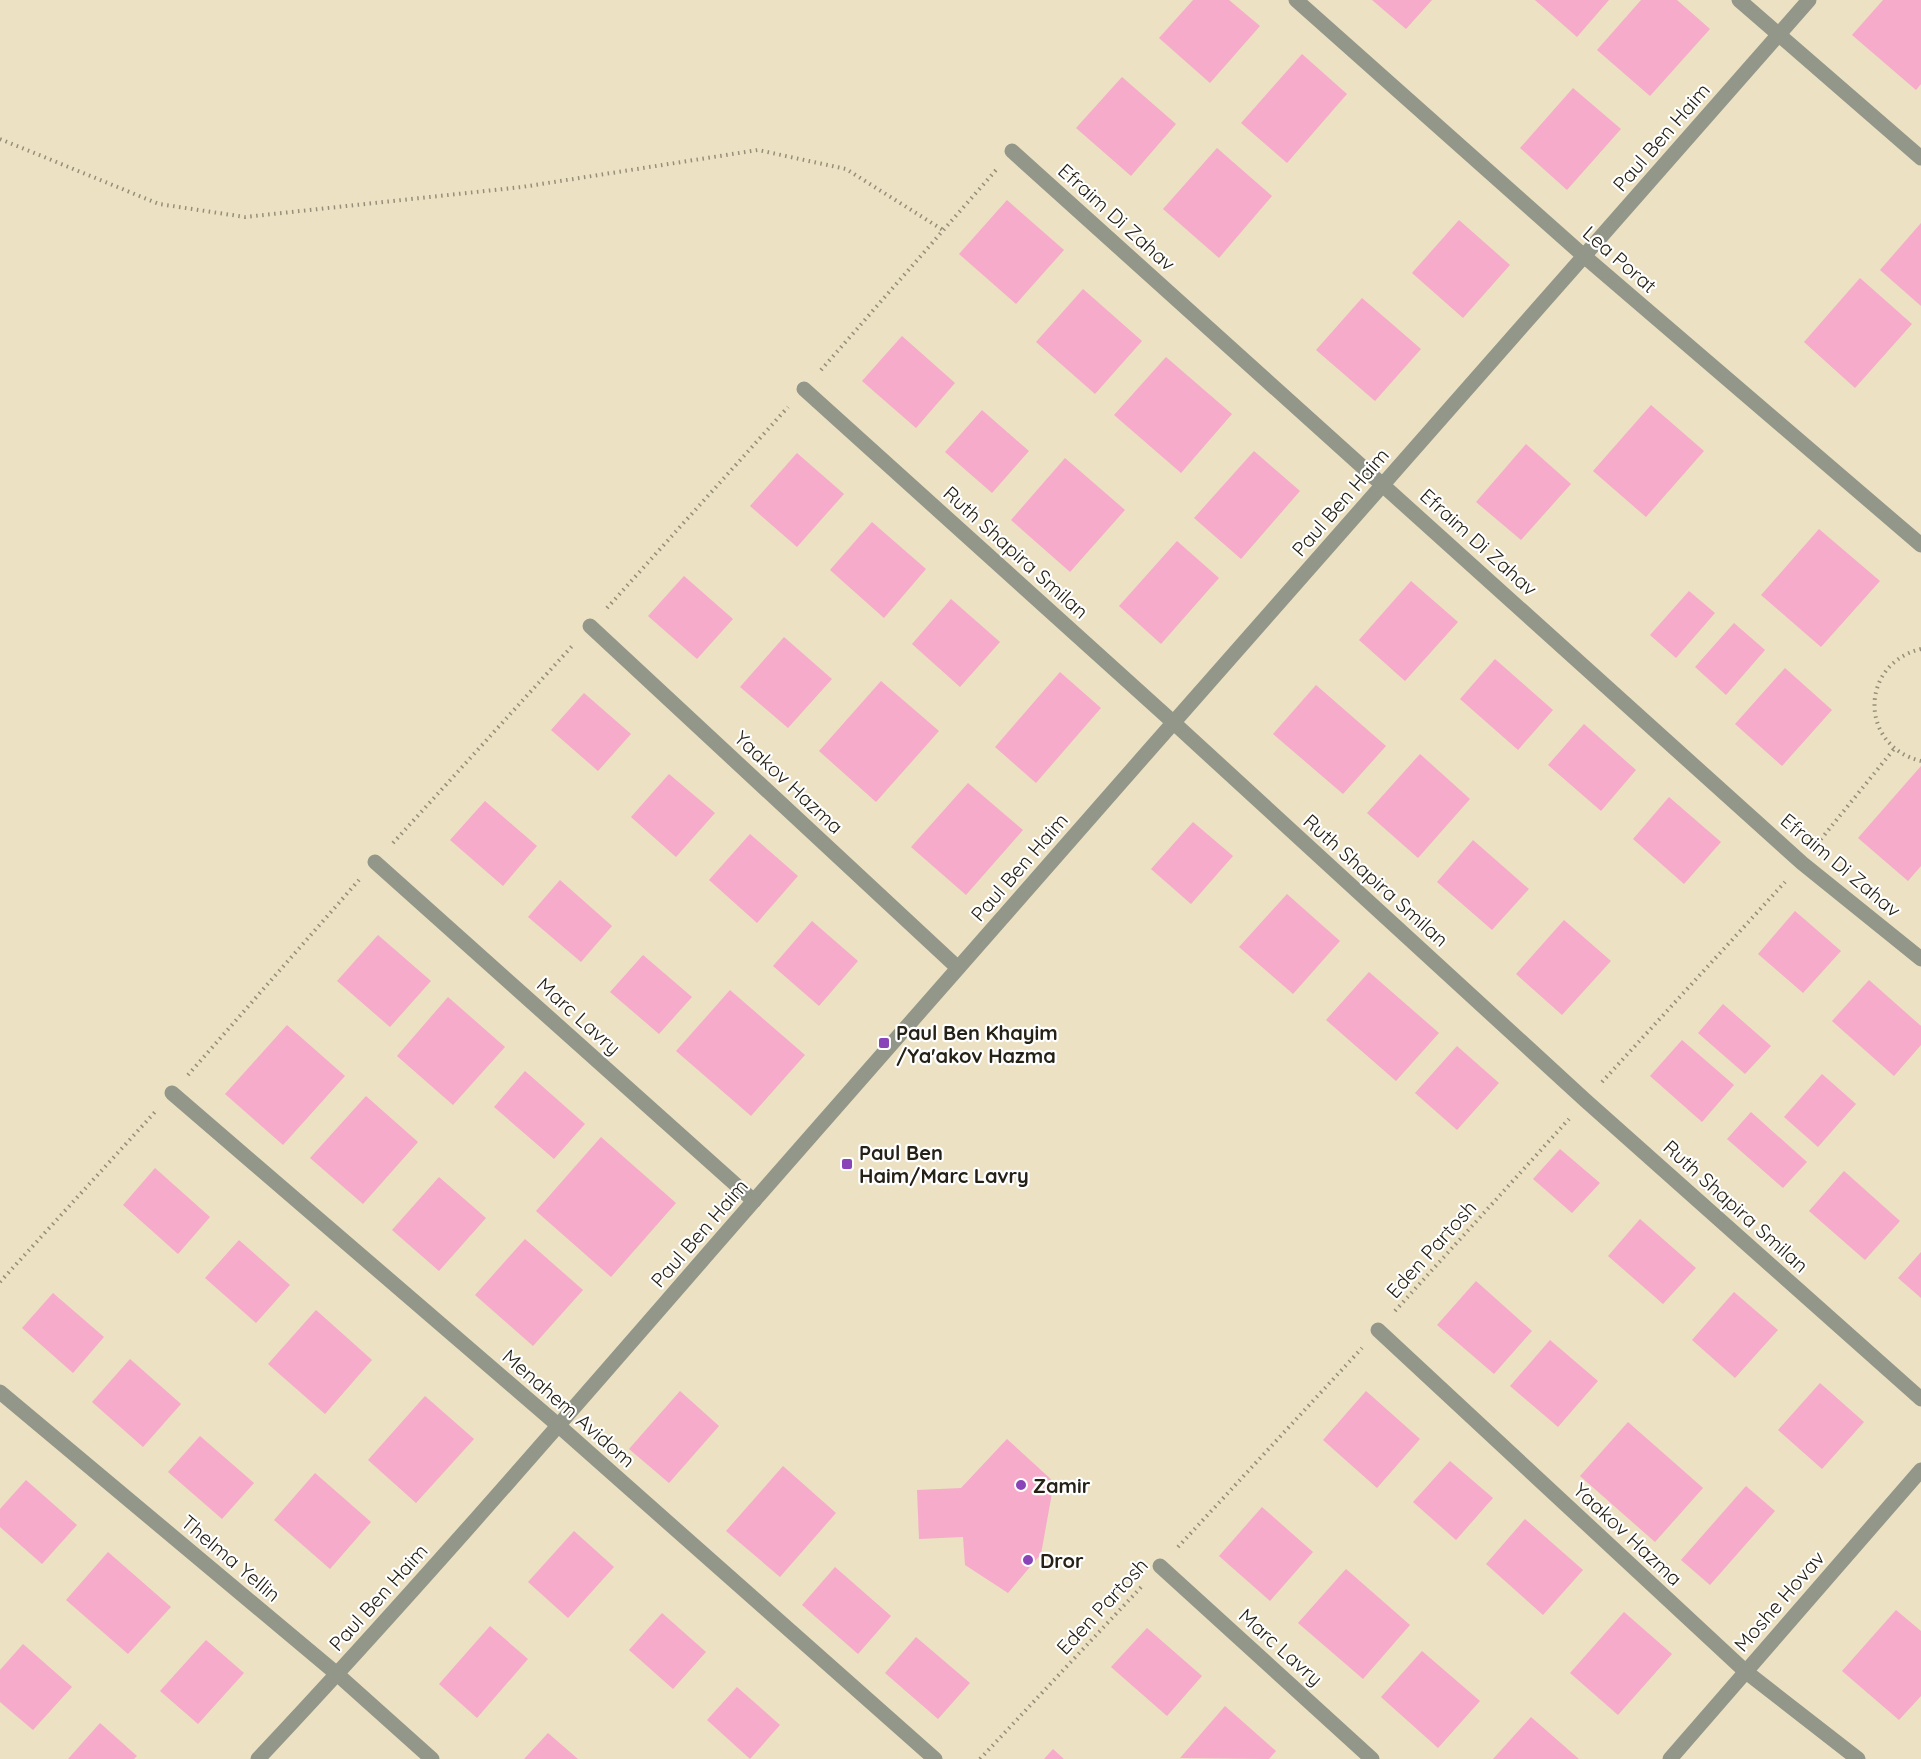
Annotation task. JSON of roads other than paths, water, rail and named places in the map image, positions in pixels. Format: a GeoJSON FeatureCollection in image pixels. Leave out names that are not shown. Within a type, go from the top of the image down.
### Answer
{"type":"FeatureCollection","features":[{"type":"Feature","properties":{"kind":"street","name":"Lea Porat"},"geometry":{"type":"LineString","coordinates":[[1296,0],[1584,256],[1921,545]]}},
{"type":"Feature","properties":{"kind":"street"},"geometry":{"type":"LineString","coordinates":[[1739,0],[1921,158]]}},
{"type":"Feature","properties":{"kind":"street","name":"Paul Ben Haim"},"geometry":{"type":"LineString","coordinates":[[258,1759],[338,1674],[559,1426],[754,1200],[1809,0]]}},
{"type":"Feature","properties":{"kind":"street","name":"Efraim Di Zahav"},"geometry":{"type":"LineString","coordinates":[[1012,152],[1802,863],[1921,959]]}},
{"type":"Feature","properties":{"kind":"street","name":"Ruth Shapira Smilan"},"geometry":{"type":"LineString","coordinates":[[804,389],[1174,723],[1585,1100],[1921,1398]]}},
{"type":"Feature","properties":{"kind":"street","name":"Yaakov Hazma"},"geometry":{"type":"LineString","coordinates":[[590,626],[958,968]]}},
{"type":"Feature","properties":{"kind":"street","name":"Marc Lavry"},"geometry":{"type":"LineString","coordinates":[[375,862],[754,1200]]}},
{"type":"Feature","properties":{"kind":"street","name":"Menahem Avidom"},"geometry":{"type":"LineString","coordinates":[[172,1093],[559,1426],[935,1759]]}},
{"type":"Feature","properties":{"kind":"street","name":"Yaakov Hazma"},"geometry":{"type":"LineString","coordinates":[[1378,1330],[1745,1671],[1858,1759]]}},
{"type":"Feature","properties":{"kind":"street","name":"Thelma Yellin"},"geometry":{"type":"LineString","coordinates":[[0,1392],[338,1674],[432,1759]]}},
{"type":"Feature","properties":{"kind":"street","name":"Moshe Hovav"},"geometry":{"type":"LineString","coordinates":[[1670,1759],[1921,1470]]}},
{"type":"Feature","properties":{"kind":"street","name":"Marc Lavry"},"geometry":{"type":"LineString","coordinates":[[1161,1566],[1372,1759]]}},
{"type":"Feature","properties":{"kind":"place","name":"Paul Ben Khayim /Ya'akov Hazma"},"geometry":{"type":"Point","coordinates":[884,1043]}},
{"type":"Feature","properties":{"kind":"place","name":"Paul Ben Haim/Marc Lavry"},"geometry":{"type":"Point","coordinates":[847,1164]}},
{"type":"Feature","properties":{"kind":"place","name":"Zamir"},"geometry":{"type":"Point","coordinates":[1021,1485]}},
{"type":"Feature","properties":{"kind":"place","name":"Dror"},"geometry":{"type":"Point","coordinates":[1028,1560]}}]}
